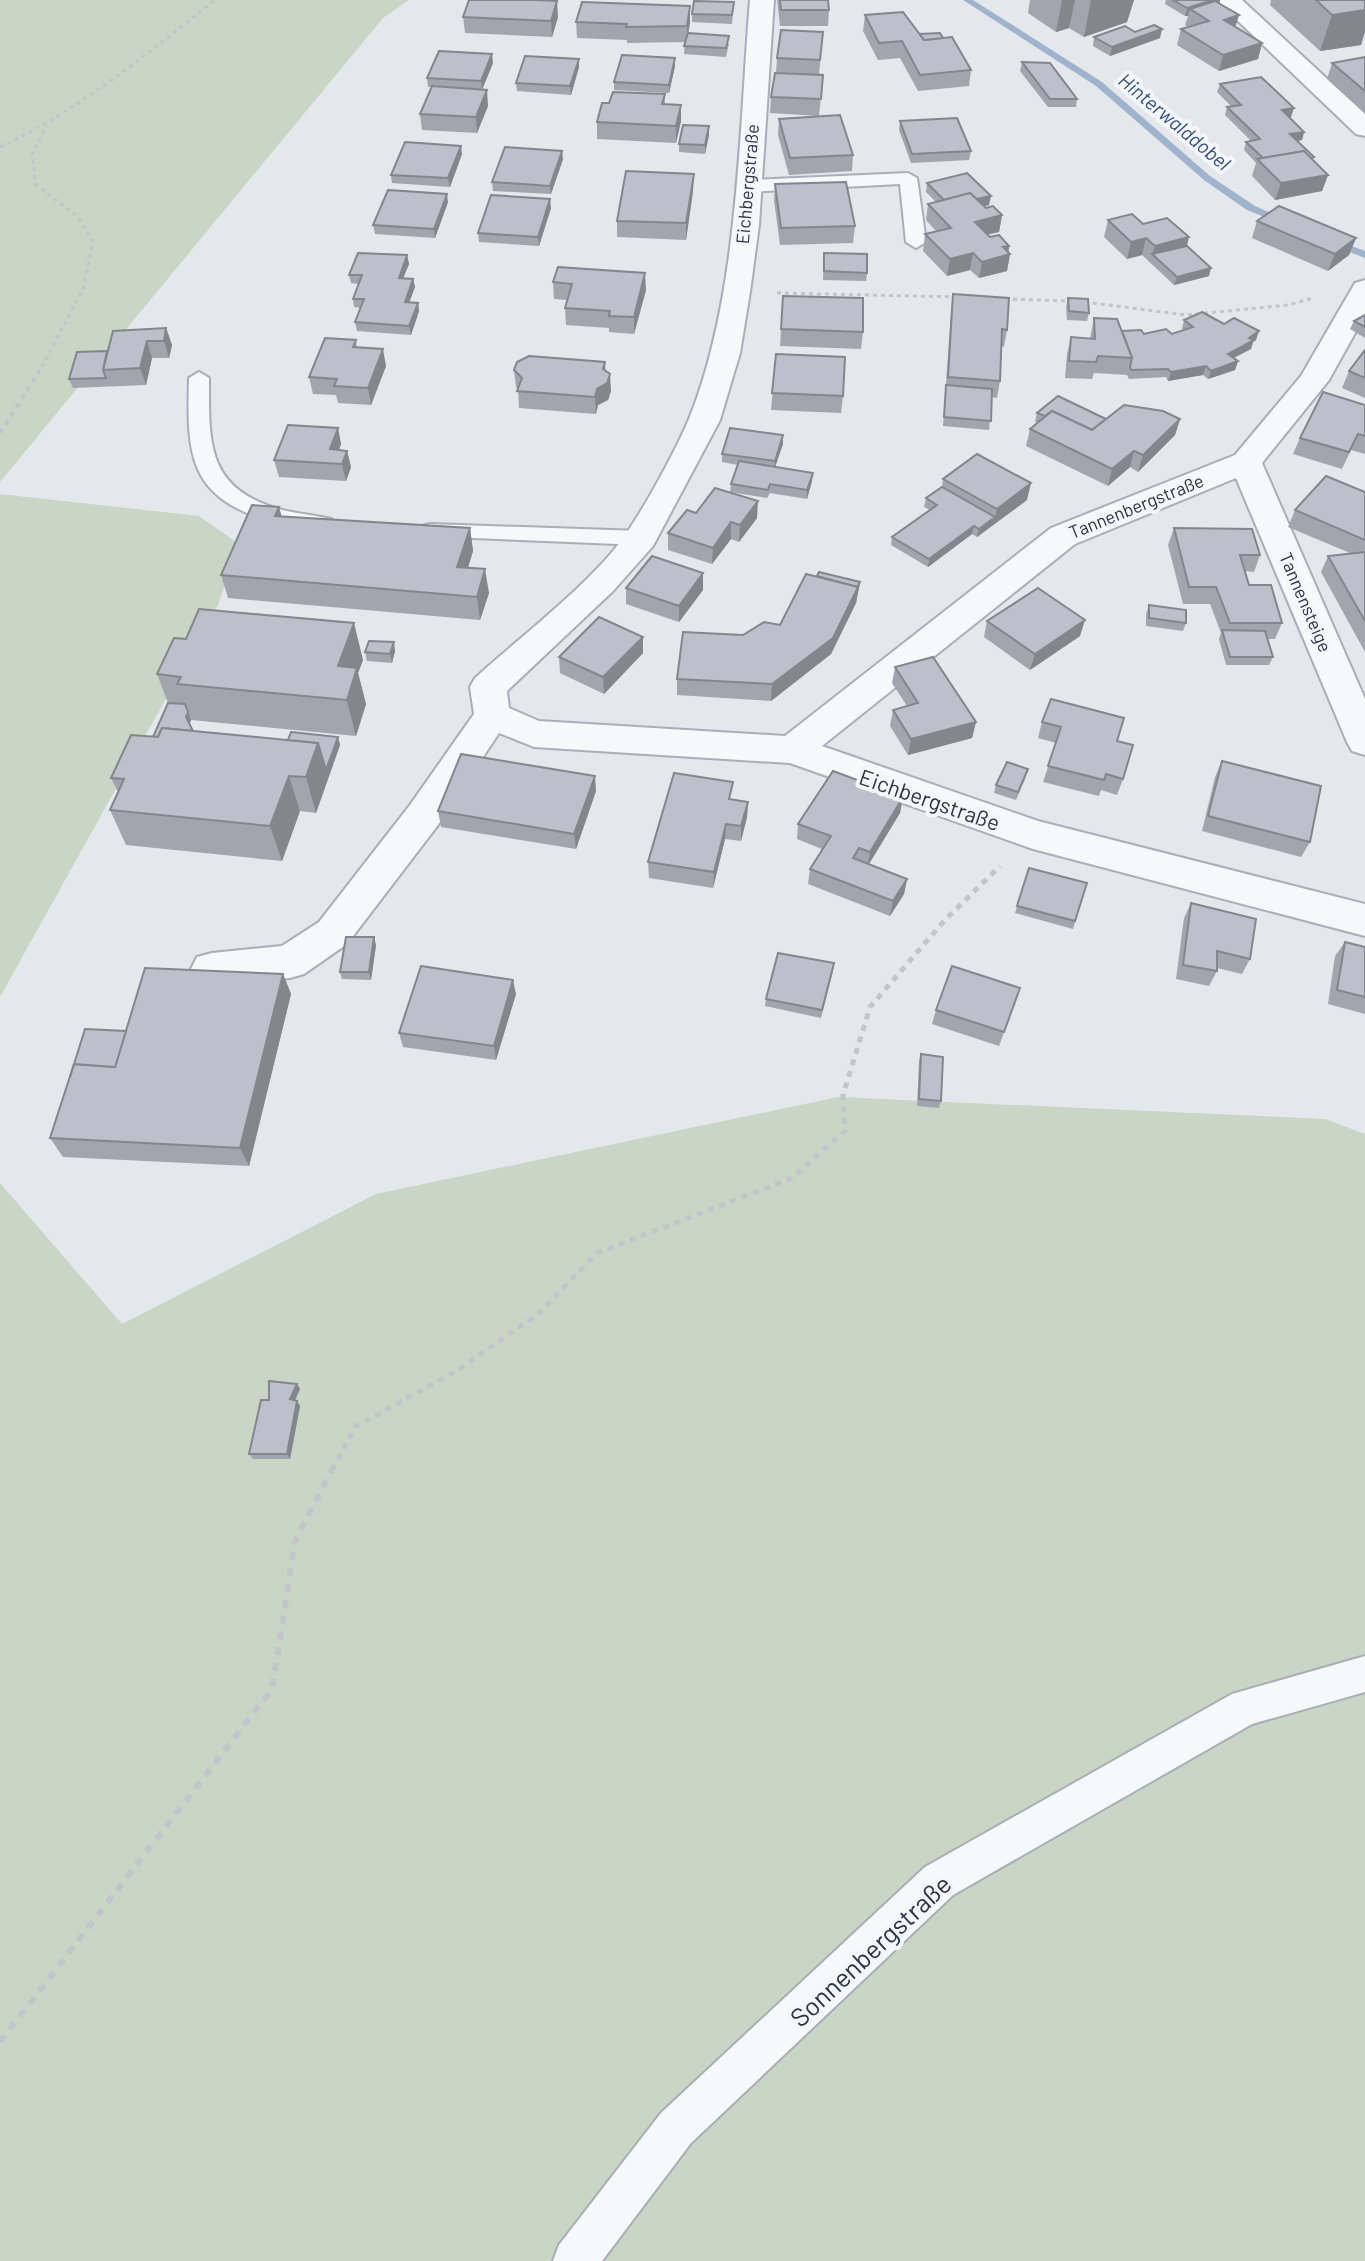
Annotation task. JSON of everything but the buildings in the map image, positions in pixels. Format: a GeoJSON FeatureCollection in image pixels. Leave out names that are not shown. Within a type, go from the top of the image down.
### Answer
{"type":"FeatureCollection","features":[{"type":"Feature","properties":{"kind":"street","name":"Eichbergstraße"},"geometry":{"type":"LineString","coordinates":[[212,969],[290,962],[333,933],[424,815],[492,715],[488,687],[601,583],[641,538],[704,420],[725,353],[736,292],[748,186],[762,0]]}},
{"type":"Feature","properties":{"kind":"street"},"geometry":{"type":"LineString","coordinates":[[1228,0],[1365,128]]}},
{"type":"Feature","properties":{"kind":"street","name":"Tannenbergstraße"},"geometry":{"type":"LineString","coordinates":[[792,750],[1063,536],[1246,462],[1314,380],[1364,291]]}},
{"type":"Feature","properties":{"kind":"street","name":"Tannensteige"},"geometry":{"type":"LineString","coordinates":[[1246,462],[1365,742]]}},
{"type":"Feature","properties":{"kind":"street","name":"Eichbergstraße"},"geometry":{"type":"LineString","coordinates":[[492,715],[534,734],[792,750],[1033,834],[1365,920]]}},
{"type":"Feature","properties":{"kind":"lane"},"geometry":{"type":"LineString","coordinates":[[748,186],[908,178],[916,242]]}},
{"type":"Feature","properties":{"kind":"lane"},"geometry":{"type":"LineString","coordinates":[[199,378],[200,447],[210,475],[242,505],[302,522],[339,526]]}},
{"type":"Feature","properties":{"kind":"lane"},"geometry":{"type":"LineString","coordinates":[[413,530],[641,538]]}},
{"type":"Feature","properties":{"kind":"lane","name":"Sonnenbergstraße"},"geometry":{"type":"LineString","coordinates":[[575,2261],[676,2128],[812,2004],[939,1881],[1245,1707],[1365,1674]]}},
{"type":"Feature","properties":{"kind":"path"},"geometry":{"type":"LineString","coordinates":[[0,147],[47,125],[133,65],[215,0]]}},
{"type":"Feature","properties":{"kind":"path"},"geometry":{"type":"LineString","coordinates":[[0,433],[28,393],[83,289],[93,242],[78,217],[36,185],[32,154],[47,125]]}},
{"type":"Feature","properties":{"kind":"path"},"geometry":{"type":"LineString","coordinates":[[1004,299],[1078,301],[1186,315],[1288,305],[1348,288],[1364,291]]}},
{"type":"Feature","properties":{"kind":"path"},"geometry":{"type":"LineString","coordinates":[[736,292],[960,297]]}},
{"type":"Feature","properties":{"kind":"path"},"geometry":{"type":"LineString","coordinates":[[0,2042],[272,1689],[295,1541],[355,1427],[458,1370],[538,1314],[597,1253],[792,1178],[845,1131],[843,1095],[870,1007],[945,920],[1033,834]]}},
{"type":"Feature","properties":{"kind":"green space"},"geometry":{"type":"Polygon","coordinates":[[[0,0],[409,0],[383,18],[0,482],[0,0]]]}},
{"type":"Feature","properties":{"kind":"green space"},"geometry":{"type":"Polygon","coordinates":[[[0,494],[199,516],[239,544],[218,605],[0,997],[0,494]]]}},
{"type":"Feature","properties":{"kind":"green space"},"geometry":{"type":"Polygon","coordinates":[[[838,1097],[1325,1119],[1365,1134],[1365,2261],[0,2261],[0,1183],[122,1324],[376,1194],[838,1097]]]}},
{"type":"Feature","properties":{"kind":"waterway","name":"Hinterwalddobel"},"geometry":{"type":"LineString","coordinates":[[967,0],[1099,84],[1207,178],[1251,208],[1286,222]]}},
{"type":"Feature","properties":{"kind":"waterway","name":"Hinterwalddobel"},"geometry":{"type":"LineString","coordinates":[[1333,242],[1365,255]]}}]}
